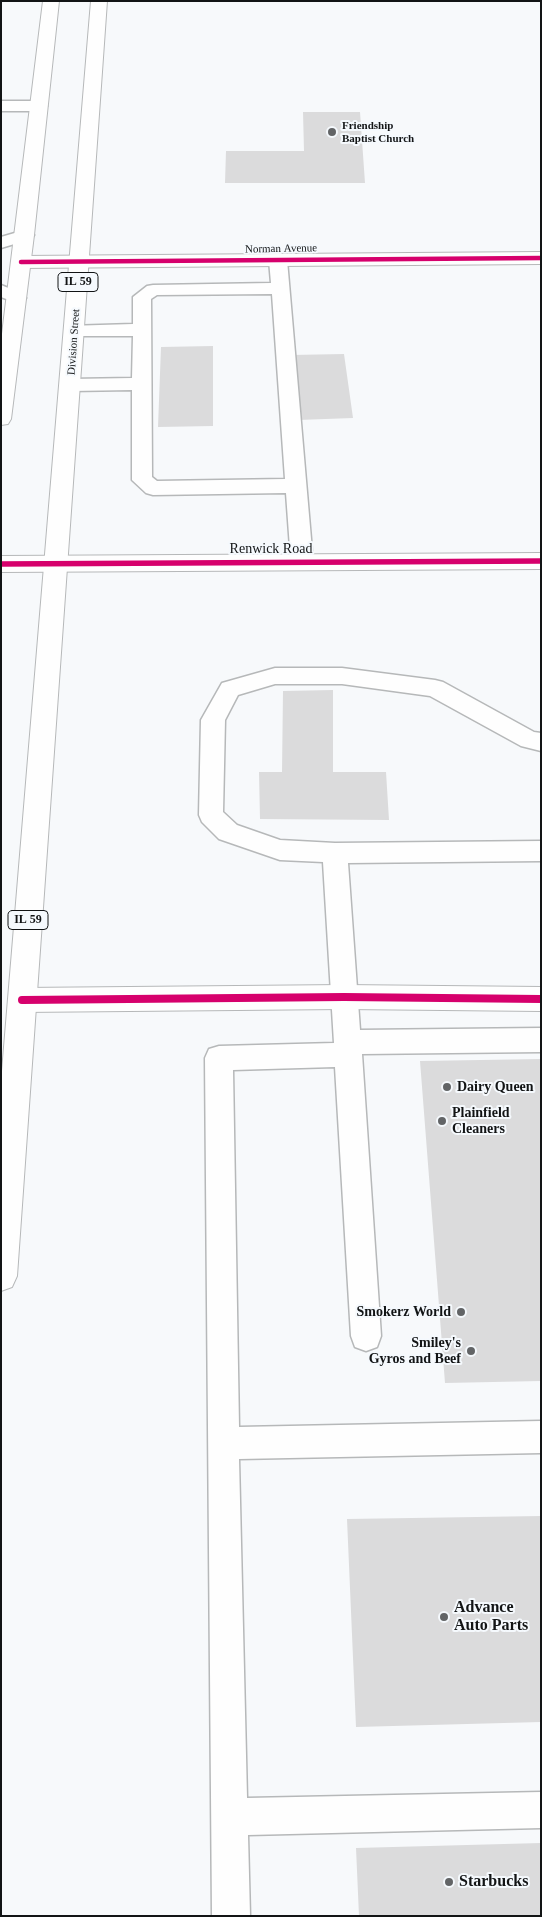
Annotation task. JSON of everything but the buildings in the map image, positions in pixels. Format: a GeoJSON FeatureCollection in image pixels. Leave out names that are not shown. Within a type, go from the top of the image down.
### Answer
{"type":"FeatureCollection","features":[{"type":"Feature","properties":{"kind":"main road"},"geometry":{"type":"LineString","coordinates":[[1,420],[9,294],[21,262],[25,235],[52,1]]}},
{"type":"Feature","properties":{"kind":"main road","name":"Division Street"},"geometry":{"type":"LineString","coordinates":[[56,563],[99,1]]}},
{"type":"Feature","properties":{"kind":"main road","name":"Norman Avenue"},"geometry":{"type":"LineString","coordinates":[[21,262],[541,258]]}},
{"type":"Feature","properties":{"kind":"main road","name":"Renwick Road"},"geometry":{"type":"LineString","coordinates":[[1,564],[541,561]]}},
{"type":"Feature","properties":{"kind":"main road","name":"IL 59"},"geometry":{"type":"LineString","coordinates":[[1,1276],[56,563]]}},
{"type":"Feature","properties":{"kind":"main road"},"geometry":{"type":"LineString","coordinates":[[22,1000],[541,999]]}},
{"type":"Feature","properties":{"kind":"lane"},"geometry":{"type":"LineString","coordinates":[[1,106],[39,106]]}},
{"type":"Feature","properties":{"kind":"lane"},"geometry":{"type":"LineString","coordinates":[[1,243],[25,235]]}},
{"type":"Feature","properties":{"kind":"lane"},"geometry":{"type":"LineString","coordinates":[[278,260],[302,562]]}},
{"type":"Feature","properties":{"kind":"lane"},"geometry":{"type":"LineString","coordinates":[[280,288],[153,290],[142,297],[142,480],[153,488],[295,486]]}},
{"type":"Feature","properties":{"kind":"lane"},"geometry":{"type":"LineString","coordinates":[[74,330],[142,330]]}},
{"type":"Feature","properties":{"kind":"lane"},"geometry":{"type":"LineString","coordinates":[[71,385],[142,384]]}},
{"type":"Feature","properties":{"kind":"lane"},"geometry":{"type":"LineString","coordinates":[[541,742],[529,740],[435,688],[342,676],[275,676],[230,689],[212,720],[211,815],[228,832],[280,850],[335,853],[541,851]]}},
{"type":"Feature","properties":{"kind":"lane"},"geometry":{"type":"LineString","coordinates":[[335,853],[366,1336]]}},
{"type":"Feature","properties":{"kind":"lane"},"geometry":{"type":"LineString","coordinates":[[231,1916],[219,1058],[347,1049],[541,1040]]}},
{"type":"Feature","properties":{"kind":"lane"},"geometry":{"type":"LineString","coordinates":[[223,1443],[541,1437]]}},
{"type":"Feature","properties":{"kind":"lane"},"geometry":{"type":"LineString","coordinates":[[230,1817],[541,1810]]}},
{"type":"Feature","properties":{"kind":"cycle path"},"geometry":{"type":"LineString","coordinates":[[21,262],[541,258]]}},
{"type":"Feature","properties":{"kind":"cycle path"},"geometry":{"type":"LineString","coordinates":[[1,564],[541,561]]}},
{"type":"Feature","properties":{"kind":"cycle path"},"geometry":{"type":"LineString","coordinates":[[22,1000],[344,997],[541,999]]}},
{"type":"Feature","properties":{"kind":"place","name":"Friendship Baptist Church"},"geometry":{"type":"Point","coordinates":[332,132]}},
{"type":"Feature","properties":{"kind":"place","name":"Dairy Queen"},"geometry":{"type":"Point","coordinates":[447,1087]}},
{"type":"Feature","properties":{"kind":"place","name":"Plainfield Cleaners"},"geometry":{"type":"Point","coordinates":[442,1121]}},
{"type":"Feature","properties":{"kind":"place","name":"Smokerz World"},"geometry":{"type":"Point","coordinates":[461,1312]}},
{"type":"Feature","properties":{"kind":"place","name":"Smiley's Gyros and Beef"},"geometry":{"type":"Point","coordinates":[471,1351]}},
{"type":"Feature","properties":{"kind":"place","name":"Advance Auto Parts"},"geometry":{"type":"Point","coordinates":[444,1617]}},
{"type":"Feature","properties":{"kind":"place","name":"Starbucks"},"geometry":{"type":"Point","coordinates":[449,1882]}}]}
